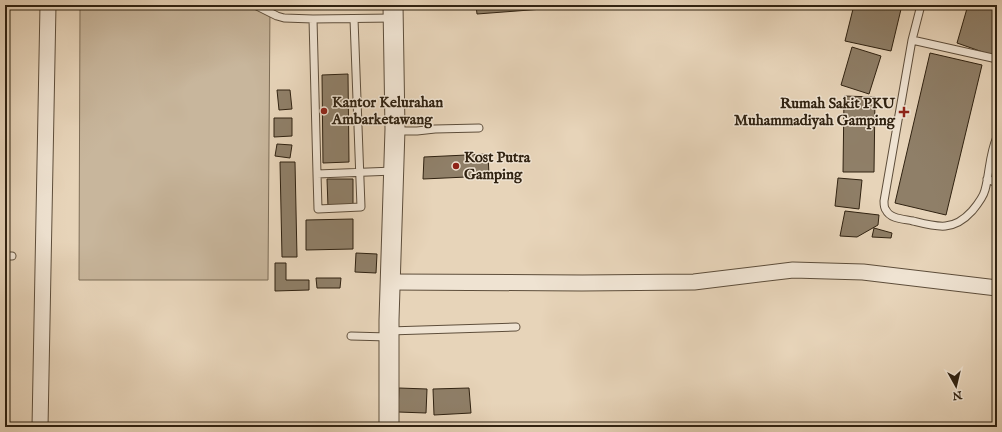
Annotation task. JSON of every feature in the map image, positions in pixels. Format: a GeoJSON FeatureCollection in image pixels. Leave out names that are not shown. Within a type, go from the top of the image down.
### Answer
{"type":"FeatureCollection","features":[{"type":"Feature","properties":{"kind":"street"},"geometry":{"type":"LineString","coordinates":[[40,427],[48,5]]}},
{"type":"Feature","properties":{"kind":"street"},"geometry":{"type":"LineString","coordinates":[[389,427],[390,282],[395,131],[393,11]]}},
{"type":"Feature","properties":{"kind":"street"},"geometry":{"type":"LineString","coordinates":[[390,282],[582,284],[694,282],[793,270],[863,272],[997,288]]}},
{"type":"Feature","properties":{"kind":"lane"},"geometry":{"type":"LineString","coordinates":[[254,5],[284,18],[354,19],[393,11]]}},
{"type":"Feature","properties":{"kind":"lane"},"geometry":{"type":"LineString","coordinates":[[921,5],[912,40],[884,201],[886,210],[891,216],[936,227],[948,227],[968,216],[984,192],[988,179],[990,158],[997,137]]}},
{"type":"Feature","properties":{"kind":"lane"},"geometry":{"type":"LineString","coordinates":[[312,19],[318,209],[361,208],[354,19]]}},
{"type":"Feature","properties":{"kind":"lane"},"geometry":{"type":"LineString","coordinates":[[912,40],[997,59]]}},
{"type":"Feature","properties":{"kind":"lane"},"geometry":{"type":"LineString","coordinates":[[395,131],[417,132],[435,129],[479,128]]}},
{"type":"Feature","properties":{"kind":"lane"},"geometry":{"type":"LineString","coordinates":[[317,174],[394,171]]}},
{"type":"Feature","properties":{"kind":"lane"},"geometry":{"type":"LineString","coordinates":[[988,179],[997,183]]}},
{"type":"Feature","properties":{"kind":"lane"},"geometry":{"type":"LineString","coordinates":[[351,336],[516,327]]}},
{"type":"Feature","properties":{"kind":"shaded area"},"geometry":{"type":"Polygon","coordinates":[[[80,5],[270,5],[268,280],[79,280],[80,5]]]}},
{"type":"Feature","properties":{"kind":"building"},"geometry":{"type":"Polygon","coordinates":[[[476,5],[543,5],[543,9],[477,14],[476,5]]]}},
{"type":"Feature","properties":{"kind":"building"},"geometry":{"type":"Polygon","coordinates":[[[854,5],[902,5],[891,51],[845,41],[854,5]]]}},
{"type":"Feature","properties":{"kind":"building"},"geometry":{"type":"Polygon","coordinates":[[[968,5],[997,6],[997,57],[957,43],[968,5]]]}},
{"type":"Feature","properties":{"kind":"building"},"geometry":{"type":"Polygon","coordinates":[[[852,47],[881,56],[869,94],[841,85],[852,47]]]}},
{"type":"Feature","properties":{"kind":"building"},"geometry":{"type":"Polygon","coordinates":[[[930,53],[982,65],[946,215],[895,203],[930,53]]]}},
{"type":"Feature","properties":{"kind":"building"},"geometry":{"type":"Polygon","coordinates":[[[348,74],[349,162],[323,163],[322,75],[348,74]]]}},
{"type":"Feature","properties":{"kind":"building"},"geometry":{"type":"Polygon","coordinates":[[[277,90],[290,90],[292,109],[279,110],[277,90]]]}},
{"type":"Feature","properties":{"kind":"building"},"geometry":{"type":"Polygon","coordinates":[[[844,96],[875,97],[874,172],[843,172],[844,96]]]}},
{"type":"Feature","properties":{"kind":"building"},"geometry":{"type":"Polygon","coordinates":[[[274,118],[292,118],[292,136],[274,137],[274,118]]]}},
{"type":"Feature","properties":{"kind":"building"},"geometry":{"type":"Polygon","coordinates":[[[277,144],[292,145],[290,158],[275,156],[277,144]]]}},
{"type":"Feature","properties":{"kind":"building","name":"Kost Putra Gamping"},"geometry":{"type":"Polygon","coordinates":[[[488,154],[489,176],[423,179],[424,157],[488,154]]]}},
{"type":"Feature","properties":{"kind":"building"},"geometry":{"type":"Polygon","coordinates":[[[280,162],[295,162],[297,257],[282,257],[280,162]]]}},
{"type":"Feature","properties":{"kind":"building"},"geometry":{"type":"Polygon","coordinates":[[[838,178],[862,180],[859,209],[835,206],[838,178]]]}},
{"type":"Feature","properties":{"kind":"building"},"geometry":{"type":"Polygon","coordinates":[[[327,179],[353,179],[353,206],[328,207],[327,179]]]}},
{"type":"Feature","properties":{"kind":"building"},"geometry":{"type":"Polygon","coordinates":[[[845,211],[879,215],[878,225],[857,237],[840,236],[845,211]]]}},
{"type":"Feature","properties":{"kind":"building"},"geometry":{"type":"Polygon","coordinates":[[[353,219],[353,249],[306,250],[306,220],[353,219]]]}},
{"type":"Feature","properties":{"kind":"building"},"geometry":{"type":"Polygon","coordinates":[[[874,228],[892,233],[891,238],[872,237],[874,228]]]}},
{"type":"Feature","properties":{"kind":"building"},"geometry":{"type":"Polygon","coordinates":[[[356,253],[377,254],[376,273],[355,272],[356,253]]]}},
{"type":"Feature","properties":{"kind":"building"},"geometry":{"type":"Polygon","coordinates":[[[275,263],[286,263],[286,280],[309,280],[309,290],[275,291],[275,263]]]}},
{"type":"Feature","properties":{"kind":"building"},"geometry":{"type":"Polygon","coordinates":[[[316,278],[341,278],[340,288],[317,288],[316,278]]]}},
{"type":"Feature","properties":{"kind":"building"},"geometry":{"type":"Polygon","coordinates":[[[399,388],[427,389],[426,413],[398,412],[399,388]]]}},
{"type":"Feature","properties":{"kind":"building"},"geometry":{"type":"Polygon","coordinates":[[[469,388],[471,413],[434,415],[433,389],[469,388]]]}},
{"type":"Feature","properties":{"kind":"place","name":"Kantor Kelurahan Ambarketawang"},"geometry":{"type":"Point","coordinates":[324,111]}},
{"type":"Feature","properties":{"kind":"place","name":"Rumah Sakit PKU Muhammadiyah Gamping"},"geometry":{"type":"Point","coordinates":[904,112]}},
{"type":"Feature","properties":{"kind":"place","name":"Kost Putra Gamping"},"geometry":{"type":"Point","coordinates":[456,166]}}]}
